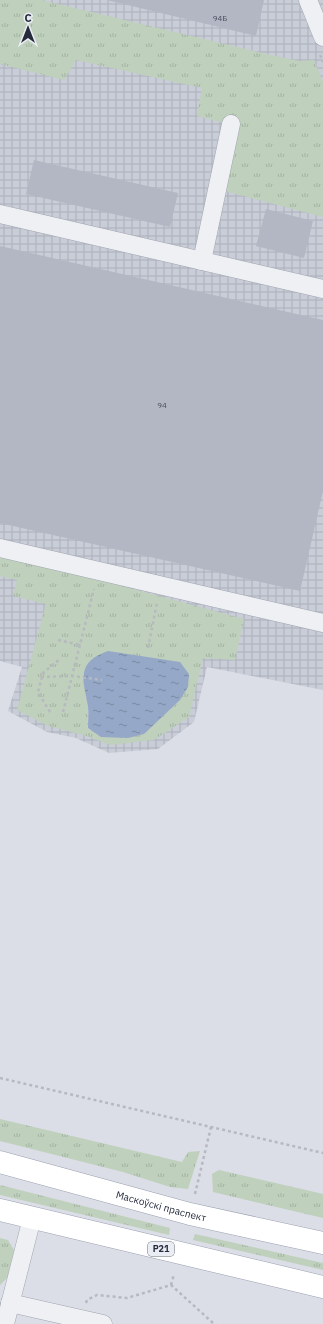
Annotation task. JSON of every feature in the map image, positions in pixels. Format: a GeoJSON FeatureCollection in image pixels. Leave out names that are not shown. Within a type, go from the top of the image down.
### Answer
{"type":"FeatureCollection","features":[{"type":"Feature","properties":{"kind":"main road","name":"Маскоўскі праспект"},"geometry":{"type":"LineString","coordinates":[[0,1162],[190,1214],[323,1243]]}},
{"type":"Feature","properties":{"kind":"main road","name":"Р21"},"geometry":{"type":"LineString","coordinates":[[0,1210],[323,1287]]}},
{"type":"Feature","properties":{"kind":"lane"},"geometry":{"type":"LineString","coordinates":[[308,0],[321,45]]}},
{"type":"Feature","properties":{"kind":"lane"},"geometry":{"type":"LineString","coordinates":[[202,261],[231,124]]}},
{"type":"Feature","properties":{"kind":"lane"},"geometry":{"type":"LineString","coordinates":[[0,214],[323,289]]}},
{"type":"Feature","properties":{"kind":"lane"},"geometry":{"type":"LineString","coordinates":[[0,548],[323,623]]}},
{"type":"Feature","properties":{"kind":"lane"},"geometry":{"type":"LineString","coordinates":[[5,1324],[32,1218]]}},
{"type":"Feature","properties":{"kind":"lane"},"geometry":{"type":"LineString","coordinates":[[10,1303],[103,1324]]}},
{"type":"Feature","properties":{"kind":"path"},"geometry":{"type":"LineString","coordinates":[[321,45],[323,62]]}},
{"type":"Feature","properties":{"kind":"path"},"geometry":{"type":"LineString","coordinates":[[63,712],[99,571]]}},
{"type":"Feature","properties":{"kind":"path"},"geometry":{"type":"LineString","coordinates":[[148,648],[161,585]]}},
{"type":"Feature","properties":{"kind":"path"},"geometry":{"type":"LineString","coordinates":[[58,640],[80,645]]}},
{"type":"Feature","properties":{"kind":"path"},"geometry":{"type":"LineString","coordinates":[[50,712],[38,692],[42,673],[60,659]]}},
{"type":"Feature","properties":{"kind":"path"},"geometry":{"type":"LineString","coordinates":[[42,677],[73,676],[102,680]]}},
{"type":"Feature","properties":{"kind":"path"},"geometry":{"type":"LineString","coordinates":[[0,1078],[323,1153]]}},
{"type":"Feature","properties":{"kind":"path"},"geometry":{"type":"LineString","coordinates":[[193,1200],[210,1127]]}},
{"type":"Feature","properties":{"kind":"path"},"geometry":{"type":"LineString","coordinates":[[171,1285],[174,1274]]}},
{"type":"Feature","properties":{"kind":"path"},"geometry":{"type":"LineString","coordinates":[[81,1319],[87,1300],[98,1295],[126,1298],[171,1285]]}},
{"type":"Feature","properties":{"kind":"path"},"geometry":{"type":"LineString","coordinates":[[171,1285],[213,1323],[216,1324]]}},
{"type":"Feature","properties":{"kind":"shaded area"},"geometry":{"type":"Polygon","coordinates":[[[0,0],[323,0],[323,690],[207,667],[194,722],[158,749],[109,753],[76,738],[47,732],[8,711],[22,667],[0,661],[0,0]]]}},
{"type":"Feature","properties":{"kind":"green space"},"geometry":{"type":"Polygon","coordinates":[[[0,0],[41,0],[262,53],[299,61],[314,60],[323,82],[323,217],[210,187],[224,123],[197,116],[202,88],[76,60],[64,80],[0,64],[0,0]]]}},
{"type":"Feature","properties":{"kind":"green space"},"geometry":{"type":"Polygon","coordinates":[[[0,553],[244,619],[235,660],[203,658],[189,717],[154,740],[110,745],[87,736],[48,726],[17,710],[46,604],[13,596],[17,580],[0,576],[0,553]],[[82,676],[88,708],[87,728],[101,737],[144,734],[180,700],[82,676]]]}},
{"type":"Feature","properties":{"kind":"green space"},"geometry":{"type":"Polygon","coordinates":[[[0,1119],[182,1162],[188,1152],[200,1151],[188,1189],[170,1187],[123,1172],[0,1141],[0,1119]]]}},
{"type":"Feature","properties":{"kind":"green space"},"geometry":{"type":"Polygon","coordinates":[[[219,1170],[323,1194],[323,1218],[213,1192],[212,1174],[219,1170]]]}},
{"type":"Feature","properties":{"kind":"green space"},"geometry":{"type":"Polygon","coordinates":[[[0,1185],[170,1228],[169,1235],[0,1195],[0,1185]]]}},
{"type":"Feature","properties":{"kind":"green space"},"geometry":{"type":"Polygon","coordinates":[[[195,1234],[323,1263],[323,1270],[193,1240],[195,1234]]]}},
{"type":"Feature","properties":{"kind":"green space"},"geometry":{"type":"Polygon","coordinates":[[[0,1238],[8,1240],[14,1250],[7,1278],[0,1285],[0,1238]]]}},
{"type":"Feature","properties":{"kind":"water"},"geometry":{"type":"Polygon","coordinates":[[[108,651],[180,662],[189,674],[188,687],[180,700],[144,734],[128,738],[101,737],[88,728],[88,709],[84,672],[86,666],[91,660],[108,651]]]}},
{"type":"Feature","properties":{"kind":"building"},"geometry":{"type":"Polygon","coordinates":[[[107,0],[264,0],[256,36],[107,0]]]}},
{"type":"Feature","properties":{"kind":"building"},"geometry":{"type":"Polygon","coordinates":[[[34,160],[178,193],[170,227],[26,194],[34,160]]]}},
{"type":"Feature","properties":{"kind":"building"},"geometry":{"type":"Polygon","coordinates":[[[266,209],[313,221],[304,258],[256,246],[266,209]]]}},
{"type":"Feature","properties":{"kind":"building"},"geometry":{"type":"Polygon","coordinates":[[[0,246],[323,320],[323,491],[300,591],[0,523],[0,246]]]}}]}
